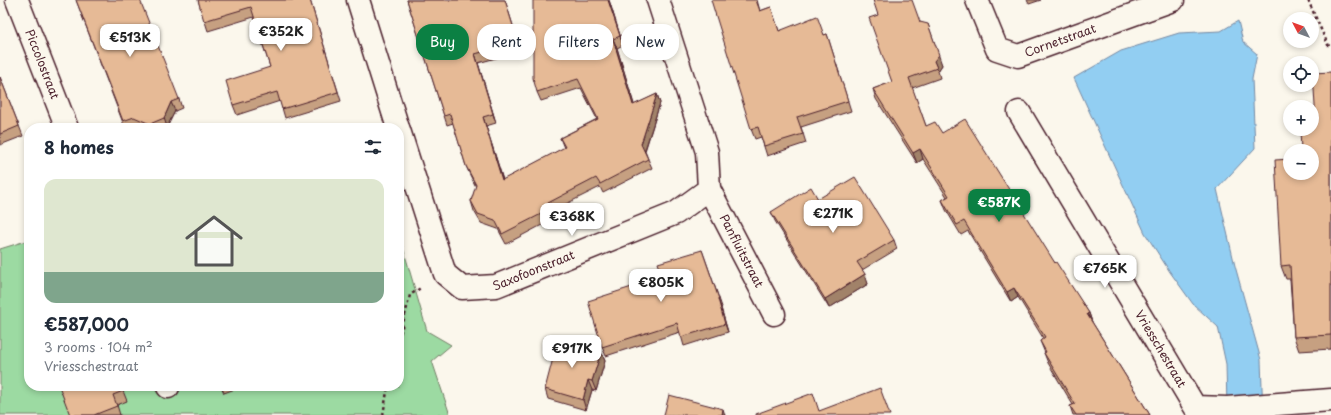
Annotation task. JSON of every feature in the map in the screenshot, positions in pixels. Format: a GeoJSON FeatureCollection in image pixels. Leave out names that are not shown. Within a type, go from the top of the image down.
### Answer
{"type":"FeatureCollection","features":[{"type":"Feature","properties":{"kind":"street","name":"Piccolostraat"},"geometry":{"type":"LineString","coordinates":[[17,0],[65,123]]}},
{"type":"Feature","properties":{"kind":"street"},"geometry":{"type":"LineString","coordinates":[[358,0],[397,123]]}},
{"type":"Feature","properties":{"kind":"street"},"geometry":{"type":"LineString","coordinates":[[658,0],[707,152],[709,189]]}},
{"type":"Feature","properties":{"kind":"street","name":"Cornetstraat"},"geometry":{"type":"LineString","coordinates":[[977,0],[997,49],[1018,56],[1173,0]]}},
{"type":"Feature","properties":{"kind":"street","name":"Vriesschestraat"},"geometry":{"type":"LineString","coordinates":[[1019,112],[1195,407],[1227,408],[1331,400]]}},
{"type":"Feature","properties":{"kind":"street"},"geometry":{"type":"LineString","coordinates":[[404,145],[445,274]]}},
{"type":"Feature","properties":{"kind":"street","name":"Saxofoonstraat"},"geometry":{"type":"LineString","coordinates":[[445,274],[462,288],[496,286],[676,213],[709,189]]}},
{"type":"Feature","properties":{"kind":"street","name":"Panfluitstraat"},"geometry":{"type":"LineString","coordinates":[[709,189],[774,314]]}},
{"type":"Feature","properties":{"kind":"path"},"geometry":{"type":"LineString","coordinates":[[1308,0],[1328,44],[1331,44]]}},
{"type":"Feature","properties":{"kind":"path"},"geometry":{"type":"LineString","coordinates":[[404,319],[410,295],[445,274]]}},
{"type":"Feature","properties":{"kind":"path"},"geometry":{"type":"LineString","coordinates":[[383,415],[387,391]]}},
{"type":"Feature","properties":{"kind":"green space"},"geometry":{"type":"Polygon","coordinates":[[[24,242],[24,391],[404,391],[404,251],[427,331],[451,345],[432,361],[450,415],[0,415],[0,249],[24,242]]]}},
{"type":"Feature","properties":{"kind":"water"},"geometry":{"type":"Polygon","coordinates":[[[1238,21],[1243,42],[1257,54],[1252,79],[1255,148],[1217,189],[1235,266],[1261,360],[1263,415],[1227,408],[1226,364],[1218,327],[1193,304],[1145,233],[1074,78],[1121,51],[1179,33],[1221,31],[1238,21]]]}},
{"type":"Feature","properties":{"kind":"building"},"geometry":{"type":"Polygon","coordinates":[[[76,0],[140,0],[179,99],[171,102],[164,118],[152,123],[148,123],[134,117],[123,121],[76,0]]]}},
{"type":"Feature","properties":{"kind":"building"},"geometry":{"type":"Polygon","coordinates":[[[198,0],[310,0],[338,92],[282,109],[277,92],[233,105],[226,81],[270,67],[251,7],[204,21],[198,0]]]}},
{"type":"Feature","properties":{"kind":"building"},"geometry":{"type":"Polygon","coordinates":[[[407,0],[505,0],[512,24],[477,24],[477,53],[475,54],[493,114],[483,117],[502,180],[565,147],[560,138],[598,119],[578,79],[537,92],[533,78],[533,60],[536,60],[536,24],[533,24],[533,0],[608,0],[620,36],[613,39],[633,105],[657,94],[641,144],[648,159],[600,184],[596,178],[548,203],[551,209],[502,234],[495,220],[478,214],[471,201],[476,185],[466,166],[450,114],[444,116],[426,60],[469,60],[469,24],[416,24],[416,28],[407,0]]]}},
{"type":"Feature","properties":{"kind":"building"},"geometry":{"type":"Polygon","coordinates":[[[711,0],[756,0],[760,11],[771,7],[779,31],[817,16],[824,35],[827,34],[848,101],[797,117],[803,134],[764,146],[758,127],[751,129],[711,0]]]}},
{"type":"Feature","properties":{"kind":"building"},"geometry":{"type":"Polygon","coordinates":[[[873,0],[912,0],[920,22],[928,24],[939,55],[934,61],[937,68],[909,78],[926,126],[935,122],[942,133],[965,119],[1055,263],[1056,262],[1089,313],[1087,314],[1150,415],[1076,415],[1070,406],[1075,404],[1044,353],[1046,352],[1040,341],[1045,337],[1014,288],[1007,292],[964,221],[957,225],[942,200],[949,196],[920,149],[913,153],[873,89],[892,82],[869,18],[878,15],[873,0]]]}},
{"type":"Feature","properties":{"kind":"building"},"geometry":{"type":"Polygon","coordinates":[[[1331,72],[1331,335],[1294,337],[1290,265],[1281,266],[1275,160],[1283,159],[1283,180],[1319,180],[1319,144],[1301,144],[1300,136],[1319,136],[1319,100],[1315,100],[1314,92],[1319,92],[1319,73],[1331,72]]]}},
{"type":"Feature","properties":{"kind":"building"},"geometry":{"type":"Polygon","coordinates":[[[0,77],[19,126],[0,134],[0,77]]]}},
{"type":"Feature","properties":{"kind":"building"},"geometry":{"type":"Polygon","coordinates":[[[855,177],[894,240],[857,262],[865,274],[825,299],[771,212],[811,187],[818,199],[855,177]]]}},
{"type":"Feature","properties":{"kind":"building"},"geometry":{"type":"Polygon","coordinates":[[[702,250],[719,299],[725,324],[681,337],[677,323],[602,347],[588,301],[663,277],[658,263],[702,250]]]}},
{"type":"Feature","properties":{"kind":"building"},"geometry":{"type":"Polygon","coordinates":[[[558,339],[601,352],[592,381],[588,380],[583,400],[545,389],[558,339]]]}},
{"type":"Feature","properties":{"kind":"building"},"geometry":{"type":"Polygon","coordinates":[[[880,388],[890,415],[756,415],[813,393],[819,411],[880,388]]]}},
{"type":"Feature","properties":{"kind":"building"},"geometry":{"type":"Polygon","coordinates":[[[61,391],[123,391],[113,395],[117,406],[94,415],[70,415],[61,391]]]}},
{"type":"Feature","properties":{"kind":"building"},"geometry":{"type":"Polygon","coordinates":[[[669,395],[723,409],[722,415],[664,415],[669,395]]]}}]}
